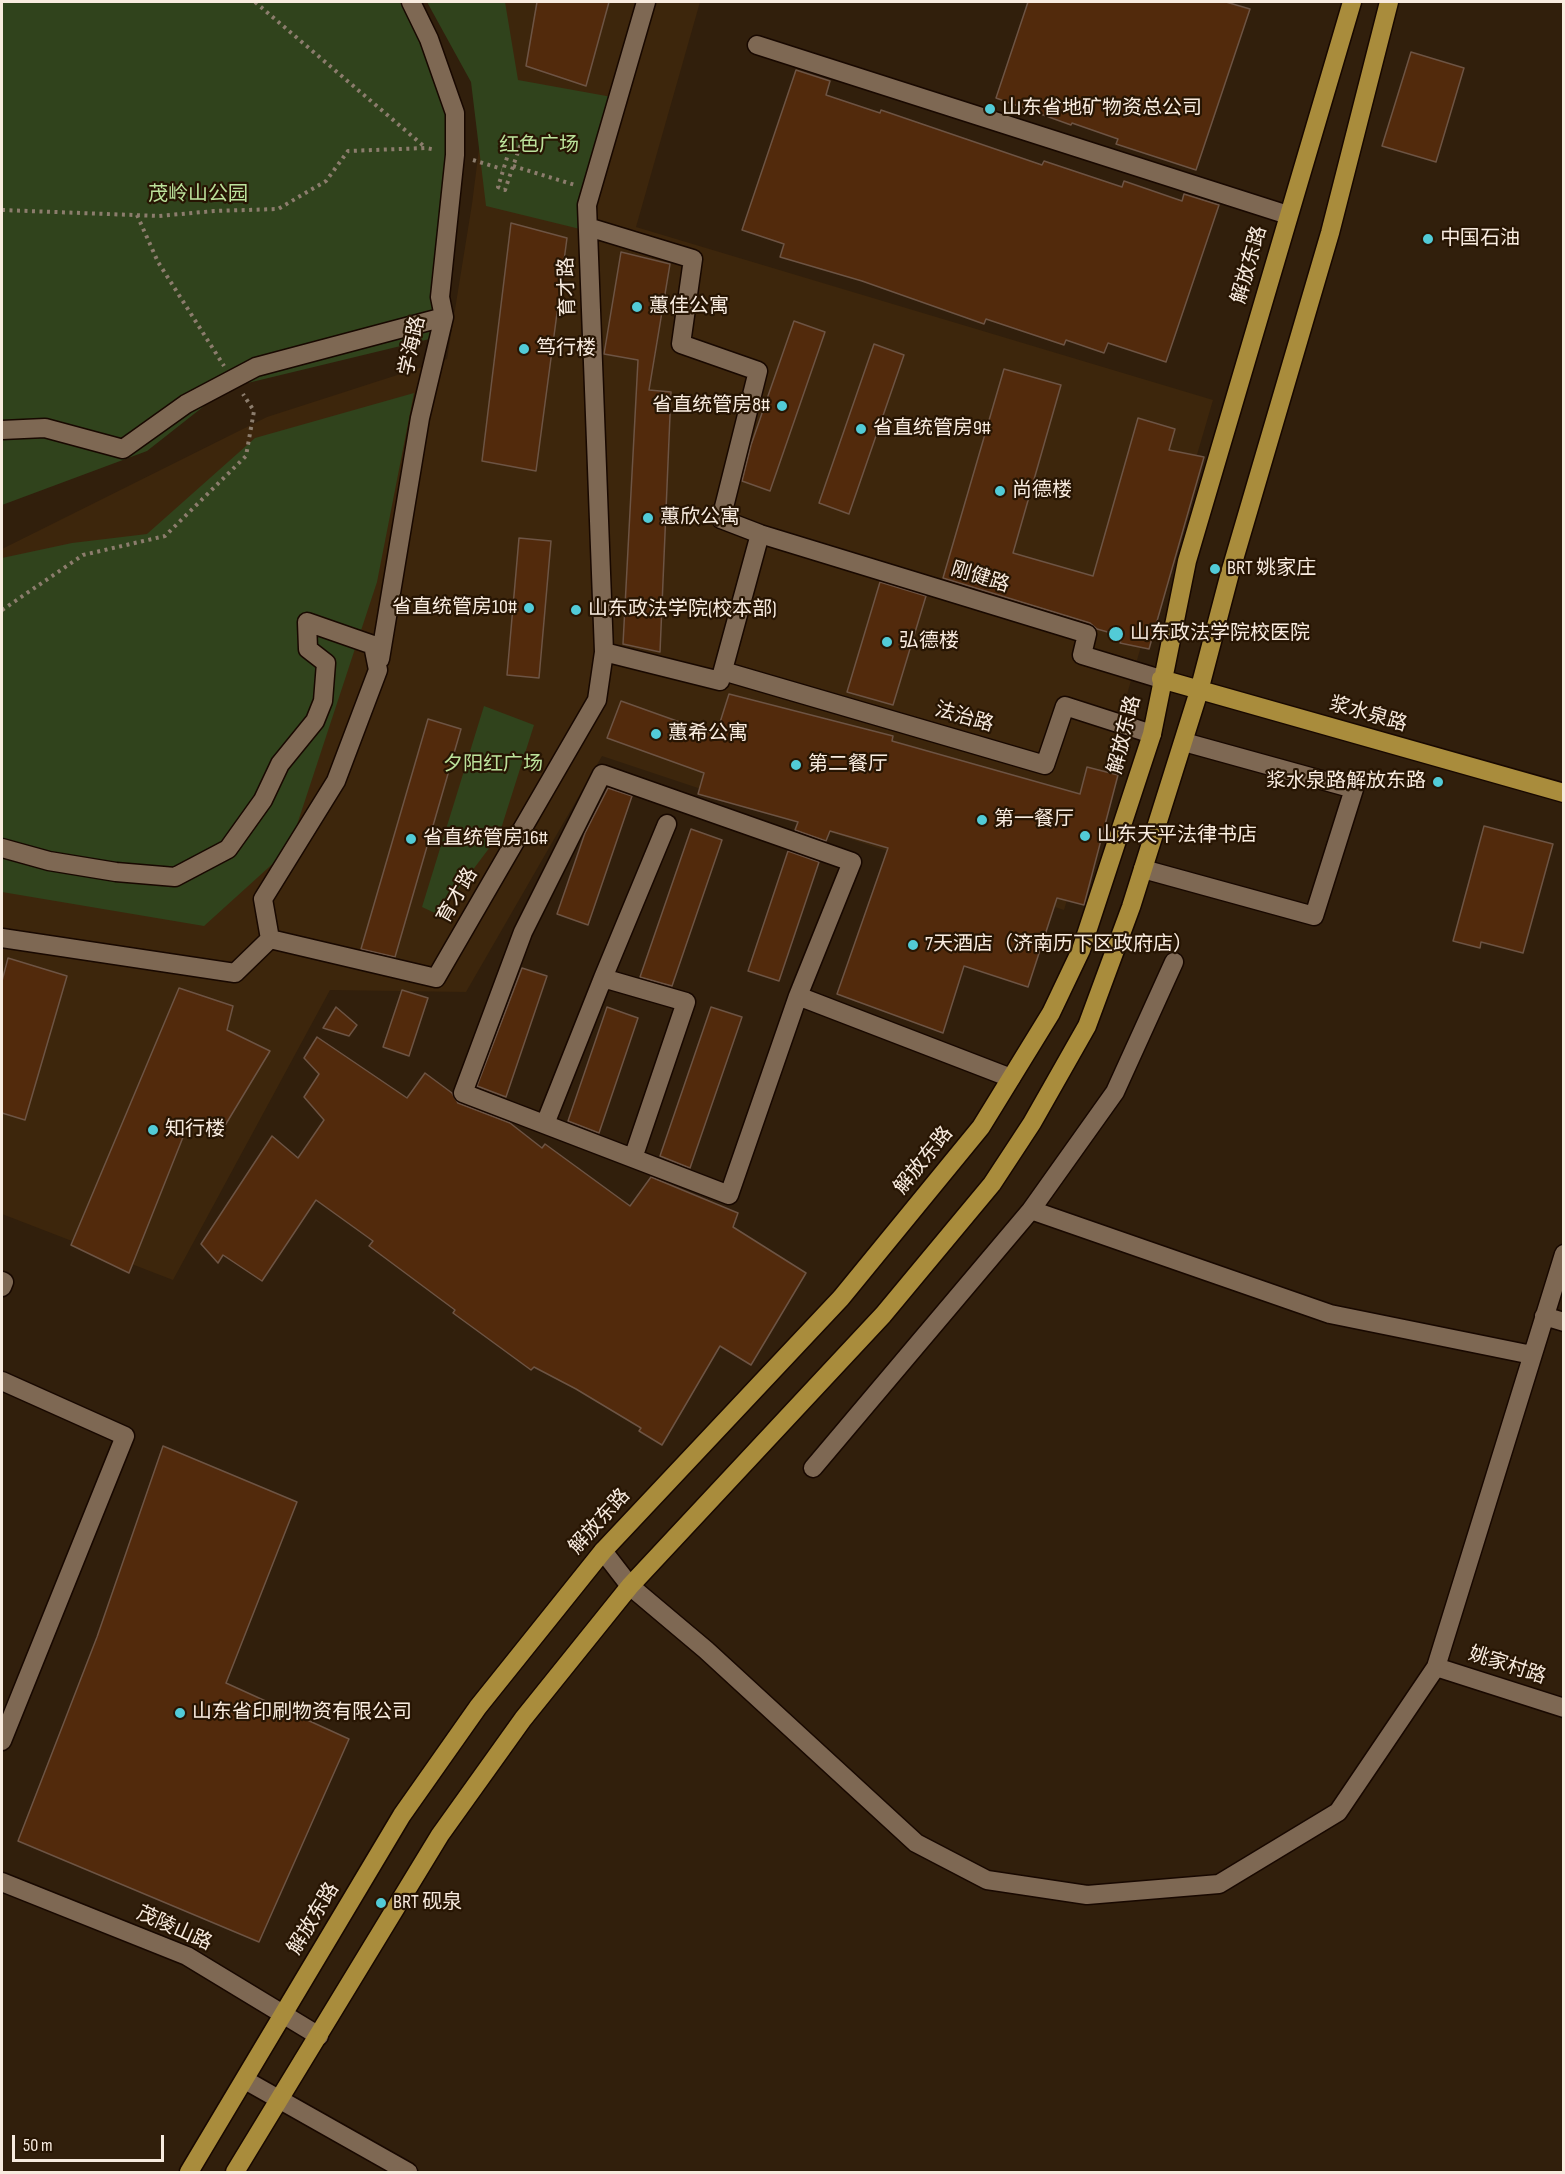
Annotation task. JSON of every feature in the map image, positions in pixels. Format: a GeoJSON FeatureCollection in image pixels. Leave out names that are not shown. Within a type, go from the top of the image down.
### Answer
{"type":"FeatureCollection","features":[{"type":"Feature","properties":{"kind":"main road","name":"解放东路"},"geometry":{"type":"LineString","coordinates":[[189,2172],[402,1815],[478,1707],[603,1551],[842,1298],[981,1126],[1051,1013],[1082,950],[1152,734],[1161,679],[1187,561],[1352,2]]}},
{"type":"Feature","properties":{"kind":"main road"},"geometry":{"type":"LineString","coordinates":[[234,2172],[440,1835],[523,1719],[630,1586],[884,1315],[992,1184],[1032,1123],[1087,1026],[1143,869],[1184,742],[1230,573],[1330,233],[1389,2]]}},
{"type":"Feature","properties":{"kind":"main road","name":"浆水泉路"},"geometry":{"type":"LineString","coordinates":[[1161,679],[1563,793]]}},
{"type":"Feature","properties":{"kind":"street","name":"学海路"},"geometry":{"type":"LineString","coordinates":[[270,939],[263,899],[336,781],[378,670],[420,418],[444,316],[440,297],[455,154],[455,113],[429,39],[411,2]]}},
{"type":"Feature","properties":{"kind":"street","name":"育才路"},"geometry":{"type":"LineString","coordinates":[[270,939],[436,978],[597,700],[604,652],[587,205],[646,2]]}},
{"type":"Feature","properties":{"kind":"street"},"geometry":{"type":"LineString","coordinates":[[757,45],[1288,215]]}},
{"type":"Feature","properties":{"kind":"street"},"geometry":{"type":"LineString","coordinates":[[588,227],[693,259],[681,344],[758,371],[721,519],[760,534],[721,676],[604,652]]}},
{"type":"Feature","properties":{"kind":"street"},"geometry":{"type":"LineString","coordinates":[[2,430],[45,428],[123,449],[186,404],[256,367],[444,316]]}},
{"type":"Feature","properties":{"kind":"street","name":"刚健路"},"geometry":{"type":"LineString","coordinates":[[760,534],[1087,634],[1082,655],[1161,679]]}},
{"type":"Feature","properties":{"kind":"street"},"geometry":{"type":"LineString","coordinates":[[2,848],[49,861],[116,872],[175,877],[228,849],[263,800],[280,764],[315,721],[323,701],[326,663],[308,650],[307,622],[373,645],[378,670]]}},
{"type":"Feature","properties":{"kind":"street","name":"法治路"},"geometry":{"type":"LineString","coordinates":[[721,676],[1045,765],[1065,706],[1152,734]]}},
{"type":"Feature","properties":{"kind":"street"},"geometry":{"type":"LineString","coordinates":[[1143,869],[1314,916],[1354,789],[1184,742]]}},
{"type":"Feature","properties":{"kind":"street"},"geometry":{"type":"LineString","coordinates":[[602,774],[852,862],[798,996],[729,1195],[463,1093],[523,932],[602,774]]}},
{"type":"Feature","properties":{"kind":"street"},"geometry":{"type":"LineString","coordinates":[[545,1125],[603,978],[668,824]]}},
{"type":"Feature","properties":{"kind":"street"},"geometry":{"type":"LineString","coordinates":[[2,938],[235,973],[270,939]]}},
{"type":"Feature","properties":{"kind":"street"},"geometry":{"type":"LineString","coordinates":[[813,1468],[1031,1210],[1115,1092],[1174,962]]}},
{"type":"Feature","properties":{"kind":"street"},"geometry":{"type":"LineString","coordinates":[[603,978],[686,1002],[633,1158]]}},
{"type":"Feature","properties":{"kind":"street"},"geometry":{"type":"LineString","coordinates":[[798,996],[1011,1078]]}},
{"type":"Feature","properties":{"kind":"street"},"geometry":{"type":"LineString","coordinates":[[1031,1210],[1330,1314],[1532,1355]]}},
{"type":"Feature","properties":{"kind":"street"},"geometry":{"type":"LineString","coordinates":[[603,1551],[630,1586],[706,1650],[916,1843],[987,1880],[1087,1896],[1219,1884],[1338,1812],[1436,1667],[1563,1254]]}},
{"type":"Feature","properties":{"kind":"street"},"geometry":{"type":"LineString","coordinates":[[2,1281],[4,1282],[2,1287]]}},
{"type":"Feature","properties":{"kind":"street"},"geometry":{"type":"LineString","coordinates":[[1544,1316],[1563,1322]]}},
{"type":"Feature","properties":{"kind":"street"},"geometry":{"type":"LineString","coordinates":[[2,1381],[124,1436],[2,1741]]}},
{"type":"Feature","properties":{"kind":"street","name":"姚家村路"},"geometry":{"type":"LineString","coordinates":[[1436,1667],[1563,1708]]}},
{"type":"Feature","properties":{"kind":"street","name":"茂陵山路"},"geometry":{"type":"LineString","coordinates":[[2,1882],[187,1956],[319,2036]]}},
{"type":"Feature","properties":{"kind":"street"},"geometry":{"type":"LineString","coordinates":[[245,2080],[408,2172]]}},
{"type":"Feature","properties":{"kind":"path"},"geometry":{"type":"LineString","coordinates":[[255,2],[426,148]]}},
{"type":"Feature","properties":{"kind":"path"},"geometry":{"type":"LineString","coordinates":[[513,138],[522,140],[513,166],[505,190],[498,187],[513,138]]}},
{"type":"Feature","properties":{"kind":"path"},"geometry":{"type":"LineString","coordinates":[[2,210],[159,216],[278,209],[326,181],[348,151],[426,148],[455,154],[502,169]]}},
{"type":"Feature","properties":{"kind":"path"},"geometry":{"type":"LineString","coordinates":[[513,166],[591,190]]}},
{"type":"Feature","properties":{"kind":"shaded area","name":"山东政法学院(校本部)"},"geometry":{"type":"Polygon","coordinates":[[[441,2],[700,2],[636,227],[1213,400],[1064,910],[602,756],[466,992],[330,990],[173,1280],[2,1214],[2,549],[267,417],[447,359],[472,204],[485,102],[441,2]]]}},
{"type":"Feature","properties":{"kind":"green space","name":"茂岭山公园"},"geometry":{"type":"Polygon","coordinates":[[[2,2],[410,2],[459,147],[442,336],[227,388],[147,451],[2,505],[2,2]]]}},
{"type":"Feature","properties":{"kind":"green space","name":"红色广场"},"geometry":{"type":"Polygon","coordinates":[[[427,2],[505,2],[518,80],[612,97],[580,229],[486,206],[471,82],[427,2]]]}},
{"type":"Feature","properties":{"kind":"green space"},"geometry":{"type":"Polygon","coordinates":[[[414,393],[377,582],[289,849],[204,926],[2,892],[2,558],[72,543],[147,534],[255,438],[414,393]]]}},
{"type":"Feature","properties":{"kind":"green space","name":"夕阳红广场"},"geometry":{"type":"Polygon","coordinates":[[[484,706],[534,725],[499,835],[439,915],[422,907],[484,706]]]}},
{"type":"Feature","properties":{"kind":"building"},"geometry":{"type":"Polygon","coordinates":[[[537,2],[609,2],[586,86],[526,66],[537,2]]]}},
{"type":"Feature","properties":{"kind":"building"},"geometry":{"type":"Polygon","coordinates":[[[1028,2],[1226,2],[1250,9],[1196,170],[1116,144],[1118,139],[996,98],[1028,2]]]}},
{"type":"Feature","properties":{"kind":"building"},"geometry":{"type":"Polygon","coordinates":[[[1411,52],[1464,68],[1436,162],[1382,146],[1411,52]]]}},
{"type":"Feature","properties":{"kind":"building"},"geometry":{"type":"Polygon","coordinates":[[[796,70],[830,81],[826,95],[880,113],[881,110],[1042,165],[1044,161],[1122,187],[1124,181],[1182,201],[1184,194],[1219,205],[1166,362],[1108,343],[1104,353],[1066,340],[1064,345],[986,319],[984,324],[862,281],[780,257],[784,244],[742,230],[796,70]]]}},
{"type":"Feature","properties":{"kind":"building","name":"笃行楼"},"geometry":{"type":"Polygon","coordinates":[[[511,223],[567,238],[536,471],[482,461],[511,223]]]}},
{"type":"Feature","properties":{"kind":"building","name":"蕙欣公寓"},"geometry":{"type":"Polygon","coordinates":[[[621,252],[670,264],[649,390],[671,392],[660,652],[623,644],[638,360],[604,354],[621,252]]]}},
{"type":"Feature","properties":{"kind":"building","name":"省直统管房8#"},"geometry":{"type":"Polygon","coordinates":[[[794,321],[825,332],[770,491],[742,481],[751,445],[794,321]]]}},
{"type":"Feature","properties":{"kind":"building","name":"省直统管房9#"},"geometry":{"type":"Polygon","coordinates":[[[874,344],[904,355],[849,514],[819,503],[874,344]]]}},
{"type":"Feature","properties":{"kind":"building","name":"尚德楼"},"geometry":{"type":"Polygon","coordinates":[[[1004,369],[1061,385],[1013,553],[1093,576],[1138,418],[1175,429],[1169,450],[1204,457],[1149,649],[1120,643],[1122,636],[1097,629],[1090,623],[943,578],[1004,369]]]}},
{"type":"Feature","properties":{"kind":"building","name":"省直统管房10#"},"geometry":{"type":"Polygon","coordinates":[[[519,538],[551,541],[539,678],[507,675],[519,538]]]}},
{"type":"Feature","properties":{"kind":"building","name":"弘德楼"},"geometry":{"type":"Polygon","coordinates":[[[880,582],[926,596],[893,705],[847,692],[880,582]]]}},
{"type":"Feature","properties":{"kind":"building"},"geometry":{"type":"Polygon","coordinates":[[[729,694],[893,736],[892,741],[1080,794],[1087,767],[1118,775],[1084,905],[1057,898],[1028,987],[964,966],[943,1033],[837,994],[888,848],[830,831],[826,841],[795,830],[798,822],[698,794],[704,773],[607,738],[621,701],[716,735],[729,694]]]}},
{"type":"Feature","properties":{"kind":"building","name":"省直统管房16#"},"geometry":{"type":"Polygon","coordinates":[[[428,719],[461,729],[395,957],[361,949],[428,719]]]}},
{"type":"Feature","properties":{"kind":"building"},"geometry":{"type":"Polygon","coordinates":[[[608,788],[632,796],[588,925],[557,914],[585,833],[608,788]]]}},
{"type":"Feature","properties":{"kind":"building"},"geometry":{"type":"Polygon","coordinates":[[[1484,826],[1553,844],[1523,953],[1481,942],[1480,948],[1453,941],[1484,826]]]}},
{"type":"Feature","properties":{"kind":"building"},"geometry":{"type":"Polygon","coordinates":[[[691,829],[722,840],[672,986],[640,977],[691,829]]]}},
{"type":"Feature","properties":{"kind":"building"},"geometry":{"type":"Polygon","coordinates":[[[788,851],[819,862],[779,981],[748,971],[788,851]]]}},
{"type":"Feature","properties":{"kind":"building"},"geometry":{"type":"Polygon","coordinates":[[[8,958],[67,976],[25,1120],[2,1113],[2,981],[8,958]]]}},
{"type":"Feature","properties":{"kind":"building"},"geometry":{"type":"Polygon","coordinates":[[[522,968],[547,976],[506,1097],[477,1086],[522,968]]]}},
{"type":"Feature","properties":{"kind":"building","name":"知行楼"},"geometry":{"type":"Polygon","coordinates":[[[179,988],[233,1006],[227,1030],[270,1051],[218,1137],[189,1122],[129,1273],[71,1245],[179,988]]]}},
{"type":"Feature","properties":{"kind":"building"},"geometry":{"type":"Polygon","coordinates":[[[402,990],[428,998],[409,1056],[383,1047],[402,990]]]}},
{"type":"Feature","properties":{"kind":"building"},"geometry":{"type":"Polygon","coordinates":[[[336,1007],[357,1025],[349,1036],[323,1028],[336,1007]]]}},
{"type":"Feature","properties":{"kind":"building"},"geometry":{"type":"Polygon","coordinates":[[[607,1007],[638,1018],[599,1133],[568,1121],[607,1007]]]}},
{"type":"Feature","properties":{"kind":"building"},"geometry":{"type":"Polygon","coordinates":[[[711,1007],[742,1017],[690,1168],[660,1156],[711,1007]]]}},
{"type":"Feature","properties":{"kind":"building"},"geometry":{"type":"Polygon","coordinates":[[[317,1037],[407,1098],[425,1073],[452,1093],[458,1103],[510,1123],[542,1148],[545,1144],[630,1206],[651,1177],[738,1213],[733,1227],[806,1273],[751,1365],[720,1346],[662,1445],[639,1431],[641,1428],[576,1389],[534,1367],[531,1370],[453,1313],[455,1310],[369,1246],[373,1241],[316,1200],[262,1281],[223,1255],[218,1263],[201,1244],[272,1136],[298,1158],[324,1120],[304,1097],[319,1074],[304,1058],[317,1037]]]}},
{"type":"Feature","properties":{"kind":"building","name":"山东省印刷物资有限公司"},"geometry":{"type":"Polygon","coordinates":[[[163,1446],[297,1502],[226,1683],[349,1739],[259,1942],[18,1841],[97,1637],[163,1446]]]}},
{"type":"Feature","properties":{"kind":"place","name":"山东省地矿物资总公司"},"geometry":{"type":"Point","coordinates":[990,109]}},
{"type":"Feature","properties":{"kind":"place","name":"中国石油"},"geometry":{"type":"Point","coordinates":[1428,239]}},
{"type":"Feature","properties":{"kind":"place","name":"蕙佳公寓"},"geometry":{"type":"Point","coordinates":[637,307]}},
{"type":"Feature","properties":{"kind":"place","name":"笃行楼"},"geometry":{"type":"Point","coordinates":[524,349]}},
{"type":"Feature","properties":{"kind":"place","name":"省直统管房8#"},"geometry":{"type":"Point","coordinates":[782,406]}},
{"type":"Feature","properties":{"kind":"place","name":"省直统管房9#"},"geometry":{"type":"Point","coordinates":[861,429]}},
{"type":"Feature","properties":{"kind":"place","name":"尚德楼"},"geometry":{"type":"Point","coordinates":[1000,491]}},
{"type":"Feature","properties":{"kind":"place","name":"蕙欣公寓"},"geometry":{"type":"Point","coordinates":[648,518]}},
{"type":"Feature","properties":{"kind":"place","name":"BRT 姚家庄"},"geometry":{"type":"Point","coordinates":[1215,569]}},
{"type":"Feature","properties":{"kind":"place","name":"省直统管房10#"},"geometry":{"type":"Point","coordinates":[529,608]}},
{"type":"Feature","properties":{"kind":"place","name":"山东政法学院(校本部)"},"geometry":{"type":"Point","coordinates":[576,610]}},
{"type":"Feature","properties":{"kind":"place","name":"山东政法学院校医院"},"geometry":{"type":"Point","coordinates":[1116,634]}},
{"type":"Feature","properties":{"kind":"place","name":"弘德楼"},"geometry":{"type":"Point","coordinates":[887,642]}},
{"type":"Feature","properties":{"kind":"place","name":"蕙希公寓"},"geometry":{"type":"Point","coordinates":[656,734]}},
{"type":"Feature","properties":{"kind":"place","name":"第二餐厅"},"geometry":{"type":"Point","coordinates":[796,765]}},
{"type":"Feature","properties":{"kind":"place","name":"浆水泉路解放东路"},"geometry":{"type":"Point","coordinates":[1438,782]}},
{"type":"Feature","properties":{"kind":"place","name":"第一餐厅"},"geometry":{"type":"Point","coordinates":[982,820]}},
{"type":"Feature","properties":{"kind":"place","name":"山东天平法律书店"},"geometry":{"type":"Point","coordinates":[1085,836]}},
{"type":"Feature","properties":{"kind":"place","name":"省直统管房16#"},"geometry":{"type":"Point","coordinates":[411,839]}},
{"type":"Feature","properties":{"kind":"place","name":"7天酒店（济南历下区政府店）"},"geometry":{"type":"Point","coordinates":[913,945]}},
{"type":"Feature","properties":{"kind":"place","name":"知行楼"},"geometry":{"type":"Point","coordinates":[153,1130]}},
{"type":"Feature","properties":{"kind":"place","name":"山东省印刷物资有限公司"},"geometry":{"type":"Point","coordinates":[180,1713]}},
{"type":"Feature","properties":{"kind":"place","name":"BRT 砚泉"},"geometry":{"type":"Point","coordinates":[381,1903]}}]}
